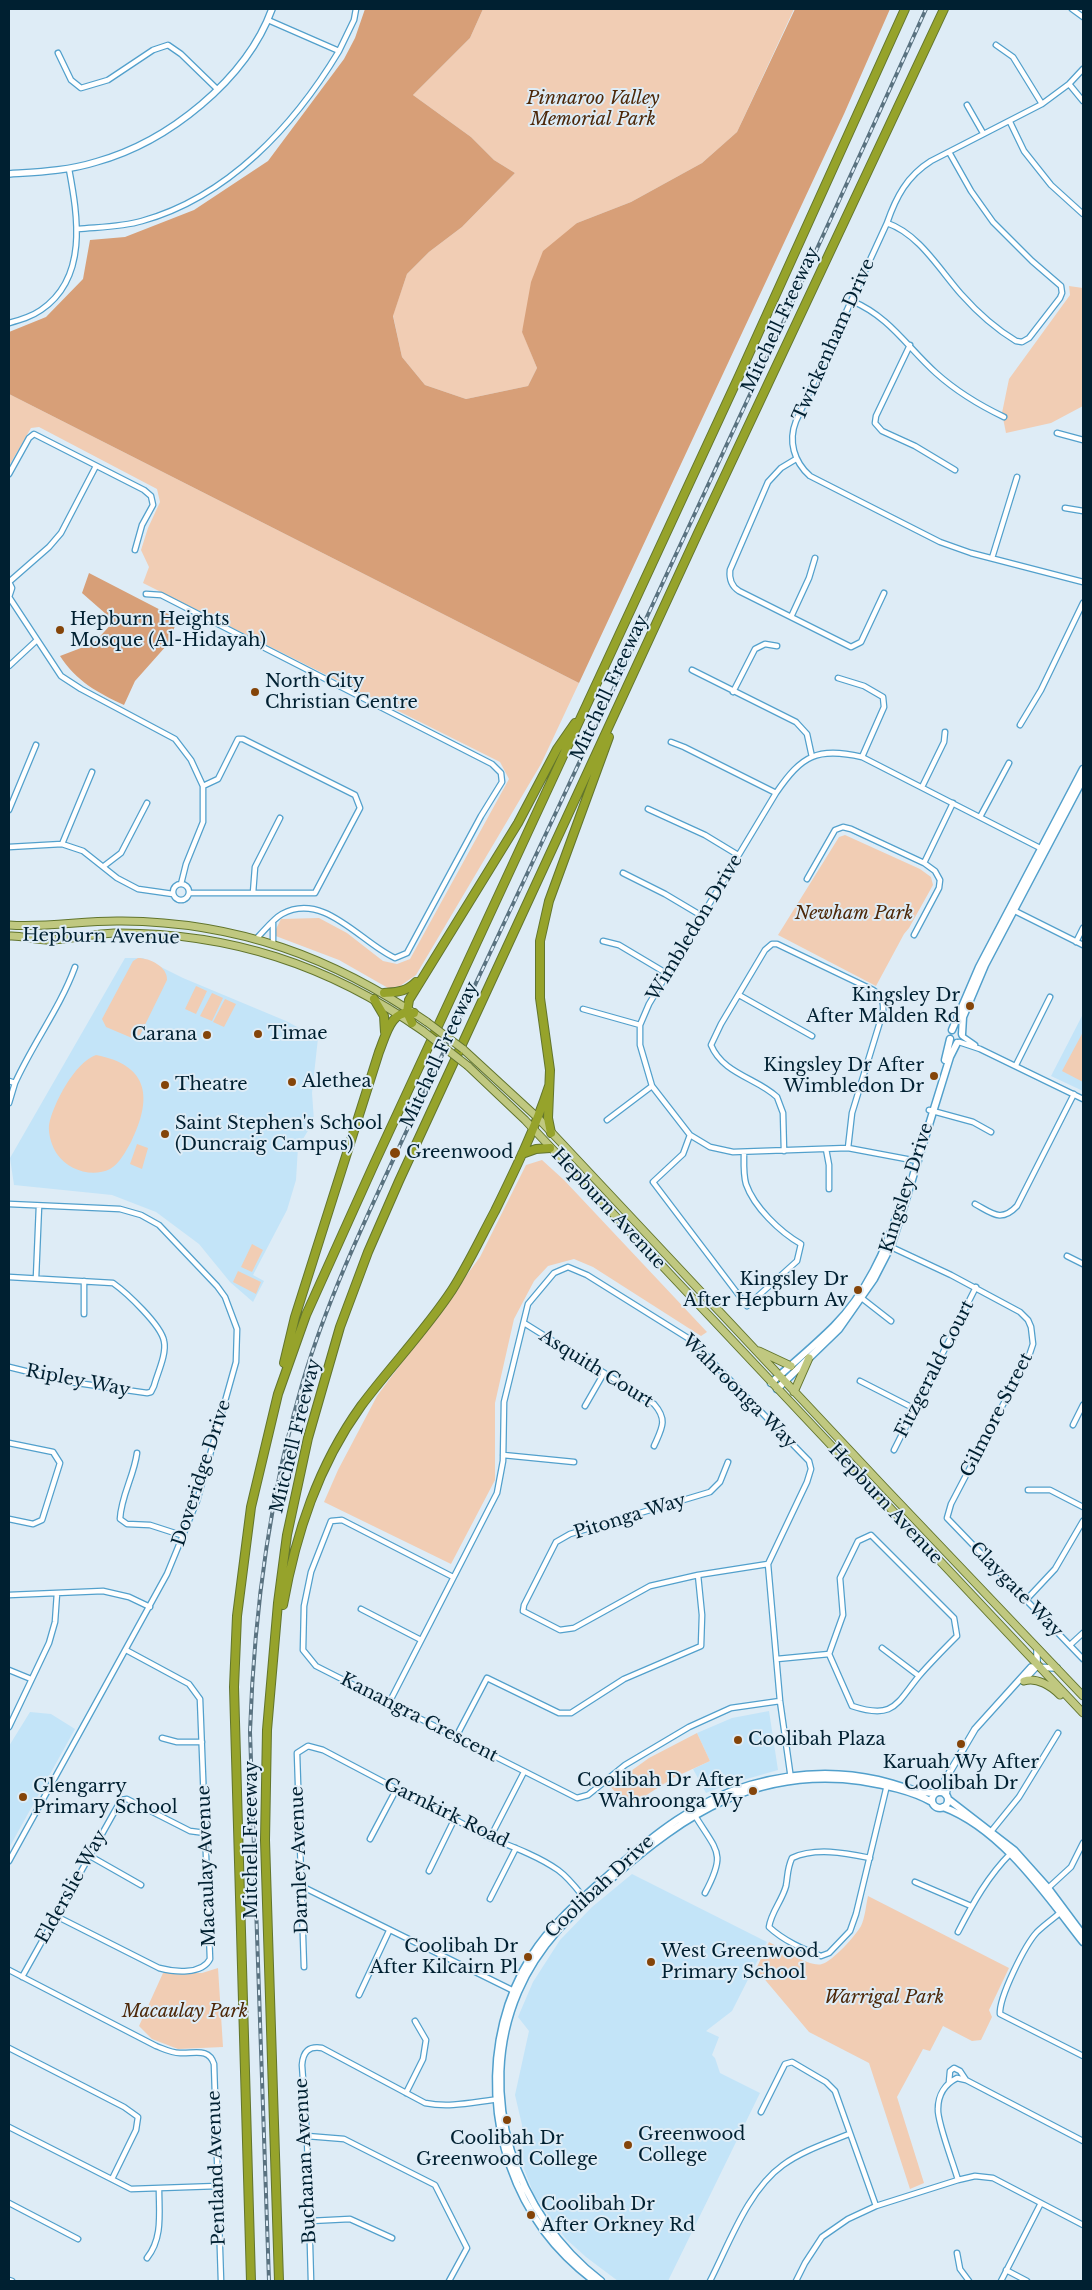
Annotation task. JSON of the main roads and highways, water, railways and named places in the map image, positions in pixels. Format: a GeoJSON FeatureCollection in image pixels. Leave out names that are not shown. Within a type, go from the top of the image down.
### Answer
{"type":"FeatureCollection","features":[{"type":"Feature","properties":{"kind":"highway","name":"Mitchell Freeway"},"geometry":{"type":"LineString","coordinates":[[251,2281],[234,1687],[235,1642],[251,1507],[278,1394],[306,1315],[371,1171],[744,367],[905,9]]}},
{"type":"Feature","properties":{"kind":"highway","name":"Mitchell Freeway"},"geometry":{"type":"LineString","coordinates":[[279,2281],[265,1840],[267,1730],[288,1529],[308,1438],[340,1327],[368,1252],[399,1181],[698,532],[944,9]]}},
{"type":"Feature","properties":{"kind":"highway"},"geometry":{"type":"LineString","coordinates":[[551,1133],[548,1118],[549,1063],[540,998],[540,941],[549,901],[627,688]]}},
{"type":"Feature","properties":{"kind":"highway"},"geometry":{"type":"LineString","coordinates":[[412,1023],[409,1000],[518,823],[557,749],[590,700]]}},
{"type":"Feature","properties":{"kind":"highway"},"geometry":{"type":"LineString","coordinates":[[384,993],[402,992],[409,989],[426,970]]}},
{"type":"Feature","properties":{"kind":"highway"},"geometry":{"type":"LineString","coordinates":[[374,999],[385,1019],[385,1037]]}},
{"type":"Feature","properties":{"kind":"highway"},"geometry":{"type":"LineString","coordinates":[[278,1394],[295,1317],[385,1037],[398,1014],[410,1011]]}},
{"type":"Feature","properties":{"kind":"highway"},"geometry":{"type":"LineString","coordinates":[[276,1633],[298,1535],[325,1466],[361,1407],[451,1291],[477,1245],[522,1154],[538,1118],[549,1086]]}},
{"type":"Feature","properties":{"kind":"highway"},"geometry":{"type":"LineString","coordinates":[[522,1154],[536,1149],[550,1148]]}},
{"type":"Feature","properties":{"kind":"main road","name":"Kingsley Drive"},"geometry":{"type":"LineString","coordinates":[[1044,850],[1083,770]]}},
{"type":"Feature","properties":{"kind":"main road","name":"Kingsley Drive"},"geometry":{"type":"LineString","coordinates":[[931,1111],[950,1039],[949,1035],[976,974],[1083,779]]}},
{"type":"Feature","properties":{"kind":"main road","name":"Kingsley Drive"},"geometry":{"type":"LineString","coordinates":[[771,1382],[781,1379],[808,1358],[839,1328],[860,1297],[888,1245],[931,1111],[950,1057],[960,1039],[963,1017],[970,998],[1012,909]]}},
{"type":"Feature","properties":{"kind":"main road","name":"Hepburn Avenue"},"geometry":{"type":"LineString","coordinates":[[9,925],[120,920],[149,921],[207,928],[256,938],[319,960],[384,993],[427,1022],[472,1057],[538,1118],[781,1379],[1083,1696]]}},
{"type":"Feature","properties":{"kind":"main road","name":"Hepburn Avenue"},"geometry":{"type":"LineString","coordinates":[[9,936],[46,940],[100,934],[134,934],[196,938],[238,945],[306,966],[374,999],[412,1023],[468,1066],[533,1129],[1083,1714]]}},
{"type":"Feature","properties":{"kind":"main road"},"geometry":{"type":"LineString","coordinates":[[950,1039],[960,1039],[959,1031],[952,1030]]}},
{"type":"Feature","properties":{"kind":"main road"},"geometry":{"type":"LineString","coordinates":[[646,1235],[667,1263],[668,1268],[664,1269]]}},
{"type":"Feature","properties":{"kind":"main road","name":"Kingsley Drive"},"geometry":{"type":"LineString","coordinates":[[776,1388],[791,1366],[836,1325],[860,1297]]}},
{"type":"Feature","properties":{"kind":"main road"},"geometry":{"type":"LineString","coordinates":[[750,1345],[773,1359],[791,1366]]}},
{"type":"Feature","properties":{"kind":"main road"},"geometry":{"type":"LineString","coordinates":[[794,1392],[808,1358]]}},
{"type":"Feature","properties":{"kind":"main road"},"geometry":{"type":"LineString","coordinates":[[1024,1680],[1031,1679],[1046,1685],[1083,1714]]}},
{"type":"Feature","properties":{"kind":"main road","name":"Coolibah Drive"},"geometry":{"type":"LineString","coordinates":[[594,2281],[550,2239],[529,2208],[514,2176],[504,2146],[498,2099],[502,2053],[508,2022],[515,1991],[548,1940],[585,1899],[693,1812],[737,1794],[791,1778],[844,1779],[937,1792]]}},
{"type":"Feature","properties":{"kind":"main road","name":"Coolibah Drive"},"geometry":{"type":"LineString","coordinates":[[887,1784],[932,1802]]}},
{"type":"Feature","properties":{"kind":"main road"},"geometry":{"type":"LineString","coordinates":[[990,1833],[962,1817],[943,1808],[936,1807],[932,1802],[937,1792],[947,1797],[990,1833],[1012,1852],[1046,1890],[1083,1942]]}},
{"type":"Feature","properties":{"kind":"main road"},"geometry":{"type":"LineString","coordinates":[[943,1808],[948,1803],[947,1797]]}},
{"type":"Feature","properties":{"kind":"main road"},"geometry":{"type":"LineString","coordinates":[[1062,1912],[1083,1935]]}},
{"type":"Feature","properties":{"kind":"main road","name":"Coolibah Drive"},"geometry":{"type":"LineString","coordinates":[[498,2099],[511,2152],[530,2199],[545,2224],[563,2246],[601,2281]]}},
{"type":"Feature","properties":{"kind":"railway"},"geometry":{"type":"LineString","coordinates":[[269,2281],[250,1732],[255,1643],[265,1555],[281,1468],[303,1381],[337,1285],[364,1223],[744,409],[926,9]]}},
{"type":"Feature","properties":{"kind":"place","name":"Hepburn Heights Mosque (Al-Hidayah)"},"geometry":{"type":"Point","coordinates":[60,630]}},
{"type":"Feature","properties":{"kind":"place","name":"North City Christian Centre"},"geometry":{"type":"Point","coordinates":[255,692]}},
{"type":"Feature","properties":{"kind":"place","name":"Kingsley Dr After Malden Rd"},"geometry":{"type":"Point","coordinates":[970,1006]}},
{"type":"Feature","properties":{"kind":"place","name":"Timae"},"geometry":{"type":"Point","coordinates":[258,1034]}},
{"type":"Feature","properties":{"kind":"place","name":"Carana"},"geometry":{"type":"Point","coordinates":[207,1035]}},
{"type":"Feature","properties":{"kind":"place","name":"Kingsley Dr After Wimbledon Dr"},"geometry":{"type":"Point","coordinates":[934,1076]}},
{"type":"Feature","properties":{"kind":"place","name":"Alethea"},"geometry":{"type":"Point","coordinates":[292,1082]}},
{"type":"Feature","properties":{"kind":"place","name":"Theatre"},"geometry":{"type":"Point","coordinates":[165,1085]}},
{"type":"Feature","properties":{"kind":"place","name":"Saint Stephen's School (Duncraig Campus)"},"geometry":{"type":"Point","coordinates":[165,1134]}},
{"type":"Feature","properties":{"kind":"place","name":"Greenwood"},"geometry":{"type":"Point","coordinates":[395,1153]}},
{"type":"Feature","properties":{"kind":"place","name":"Kingsley Dr After Hepburn Av"},"geometry":{"type":"Point","coordinates":[858,1290]}},
{"type":"Feature","properties":{"kind":"place","name":"Coolibah Plaza"},"geometry":{"type":"Point","coordinates":[738,1740]}},
{"type":"Feature","properties":{"kind":"place","name":"Karuah Wy After Coolibah Dr"},"geometry":{"type":"Point","coordinates":[961,1744]}},
{"type":"Feature","properties":{"kind":"place","name":"Coolibah Dr After Wahroonga Wy"},"geometry":{"type":"Point","coordinates":[753,1791]}},
{"type":"Feature","properties":{"kind":"place","name":"Glengarry Primary School"},"geometry":{"type":"Point","coordinates":[23,1797]}},
{"type":"Feature","properties":{"kind":"place","name":"Coolibah Dr After Kilcairn Pl"},"geometry":{"type":"Point","coordinates":[528,1957]}},
{"type":"Feature","properties":{"kind":"place","name":"West Greenwood Primary School"},"geometry":{"type":"Point","coordinates":[651,1962]}},
{"type":"Feature","properties":{"kind":"place","name":"Coolibah Dr Greenwood College"},"geometry":{"type":"Point","coordinates":[507,2120]}},
{"type":"Feature","properties":{"kind":"place","name":"Greenwood College"},"geometry":{"type":"Point","coordinates":[628,2145]}},
{"type":"Feature","properties":{"kind":"place","name":"Coolibah Dr After Orkney Rd"},"geometry":{"type":"Point","coordinates":[531,2215]}},
{"type":"Feature","properties":{"kind":"park label","name":"Pinnaroo Valley Memorial Park"},"geometry":{"type":"Point","coordinates":[593,109]}},
{"type":"Feature","properties":{"kind":"park label","name":"Newham Park"},"geometry":{"type":"Point","coordinates":[854,914]}},
{"type":"Feature","properties":{"kind":"park label","name":"Warrigal Park"},"geometry":{"type":"Point","coordinates":[884,1998]}},
{"type":"Feature","properties":{"kind":"park label","name":"Macaulay Park"},"geometry":{"type":"Point","coordinates":[185,2012]}}]}
